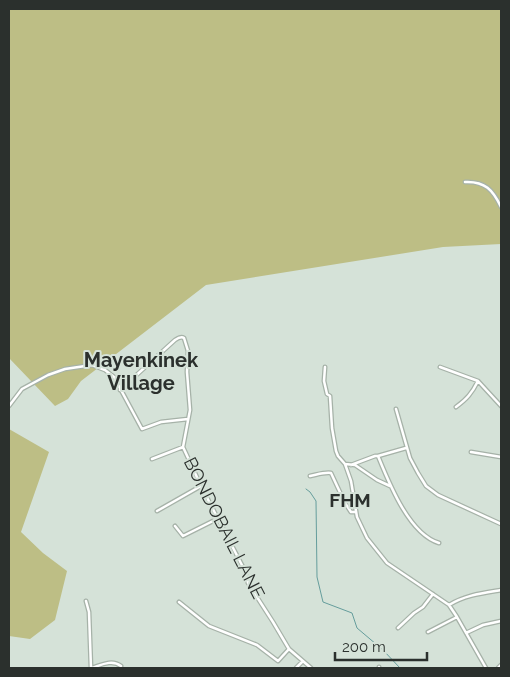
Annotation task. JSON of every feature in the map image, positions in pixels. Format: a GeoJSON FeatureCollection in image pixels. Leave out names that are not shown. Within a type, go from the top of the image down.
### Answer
{"type":"FeatureCollection","features":[{"type":"Feature","properties":{"kind":"street"},"geometry":{"type":"LineString","coordinates":[[465,182],[484,185],[495,194],[501,206]]}},
{"type":"Feature","properties":{"kind":"street","name":"BONDOBAIL LANE"},"geometry":{"type":"LineString","coordinates":[[120,390],[175,340],[179,337],[185,340],[188,351],[187,372],[190,410],[184,446],[201,486],[245,572],[248,583],[289,649],[312,668]]}},
{"type":"Feature","properties":{"kind":"street"},"geometry":{"type":"LineString","coordinates":[[9,406],[19,391],[48,375],[66,369],[92,365],[110,373],[114,377],[142,429],[161,422],[188,419]]}},
{"type":"Feature","properties":{"kind":"street"},"geometry":{"type":"LineString","coordinates":[[326,367],[324,381],[327,394],[330,396],[336,451],[345,464],[351,481],[356,512],[361,527],[367,538],[387,563],[449,605],[486,668]]}},
{"type":"Feature","properties":{"kind":"street"},"geometry":{"type":"LineString","coordinates":[[440,367],[478,381],[501,406]]}},
{"type":"Feature","properties":{"kind":"street"},"geometry":{"type":"LineString","coordinates":[[456,407],[473,391],[478,381]]}},
{"type":"Feature","properties":{"kind":"street"},"geometry":{"type":"LineString","coordinates":[[396,409],[410,458],[426,486],[452,503],[501,524]]}},
{"type":"Feature","properties":{"kind":"street"},"geometry":{"type":"LineString","coordinates":[[152,459],[184,446]]}},
{"type":"Feature","properties":{"kind":"street"},"geometry":{"type":"LineString","coordinates":[[351,465],[375,456],[407,448]]}},
{"type":"Feature","properties":{"kind":"street"},"geometry":{"type":"LineString","coordinates":[[471,452],[501,457]]}},
{"type":"Feature","properties":{"kind":"street"},"geometry":{"type":"LineString","coordinates":[[378,456],[390,487],[413,524],[433,541],[439,543]]}},
{"type":"Feature","properties":{"kind":"street"},"geometry":{"type":"LineString","coordinates":[[345,464],[354,465],[390,487]]}},
{"type":"Feature","properties":{"kind":"street"},"geometry":{"type":"LineString","coordinates":[[310,476],[330,473],[351,512],[356,512]]}},
{"type":"Feature","properties":{"kind":"street"},"geometry":{"type":"LineString","coordinates":[[158,511],[201,486]]}},
{"type":"Feature","properties":{"kind":"street"},"geometry":{"type":"LineString","coordinates":[[175,526],[183,536],[217,519]]}},
{"type":"Feature","properties":{"kind":"street"},"geometry":{"type":"LineString","coordinates":[[449,605],[483,592],[501,590]]}},
{"type":"Feature","properties":{"kind":"street"},"geometry":{"type":"LineString","coordinates":[[398,628],[423,607],[433,594]]}},
{"type":"Feature","properties":{"kind":"street"},"geometry":{"type":"LineString","coordinates":[[86,601],[91,635],[91,668],[113,662],[121,666]]}},
{"type":"Feature","properties":{"kind":"street"},"geometry":{"type":"LineString","coordinates":[[179,602],[209,626],[257,645],[278,661],[289,649]]}},
{"type":"Feature","properties":{"kind":"street"},"geometry":{"type":"LineString","coordinates":[[428,632],[457,617]]}},
{"type":"Feature","properties":{"kind":"street"},"geometry":{"type":"LineString","coordinates":[[466,632],[501,621]]}},
{"type":"Feature","properties":{"kind":"street"},"geometry":{"type":"LineString","coordinates":[[296,668],[303,661]]}},
{"type":"Feature","properties":{"kind":"street"},"geometry":{"type":"LineString","coordinates":[[498,668],[501,665]]}},
{"type":"Feature","properties":{"kind":"green space"},"geometry":{"type":"Polygon","coordinates":[[[9,9],[501,9],[501,244],[443,247],[206,285],[81,381],[68,399],[55,406],[9,358],[9,9]]]}},
{"type":"Feature","properties":{"kind":"green space"},"geometry":{"type":"Polygon","coordinates":[[[9,429],[49,452],[21,532],[43,553],[67,571],[55,620],[30,639],[9,636],[9,429]]]}},
{"type":"Feature","properties":{"kind":"waterway"},"geometry":{"type":"LineString","coordinates":[[306,489],[316,501],[317,577],[323,602],[352,613],[357,628],[383,650],[400,668]]}},
{"type":"Feature","properties":{"kind":"district","name":"Mayenkinek Village"},"geometry":{"type":"Point","coordinates":[141,372]}},
{"type":"Feature","properties":{"kind":"district","name":"FHM"},"geometry":{"type":"Point","coordinates":[350,500]}}]}
